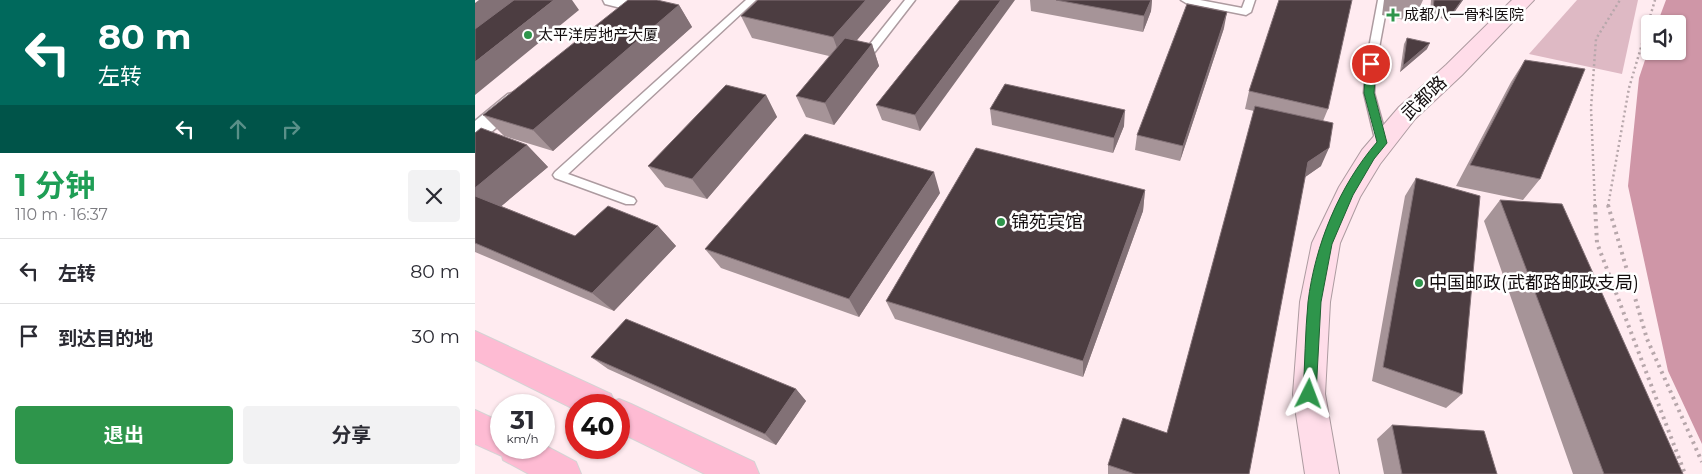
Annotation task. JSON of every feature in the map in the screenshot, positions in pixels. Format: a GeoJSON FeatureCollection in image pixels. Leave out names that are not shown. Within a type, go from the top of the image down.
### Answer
{"type":"FeatureCollection","features":[{"type":"Feature","properties":{"kind":"main road"},"geometry":{"type":"LineString","coordinates":[[475,345],[576,394]]}},
{"type":"Feature","properties":{"kind":"main road"},"geometry":{"type":"LineString","coordinates":[[630,419],[742,474]]}},
{"type":"Feature","properties":{"kind":"main road"},"geometry":{"type":"LineString","coordinates":[[475,426],[490,434]]}},
{"type":"Feature","properties":{"kind":"main road"},"geometry":{"type":"LineString","coordinates":[[536,459],[564,474]]}},
{"type":"Feature","properties":{"kind":"street"},"geometry":{"type":"LineString","coordinates":[[612,0],[635,2]]}},
{"type":"Feature","properties":{"kind":"street","name":"武都路"},"geometry":{"type":"LineString","coordinates":[[1322,474],[1309,394],[1315,302],[1326,244],[1348,194],[1382,143],[1407,113],[1454,70],[1524,0]]}},
{"type":"Feature","properties":{"kind":"street"},"geometry":{"type":"LineString","coordinates":[[610,23],[635,2]]}},
{"type":"Feature","properties":{"kind":"street"},"geometry":{"type":"LineString","coordinates":[[475,133],[527,90]]}},
{"type":"Feature","properties":{"kind":"lane"},"geometry":{"type":"LineString","coordinates":[[630,201],[559,175],[751,0]]}},
{"type":"Feature","properties":{"kind":"lane"},"geometry":{"type":"LineString","coordinates":[[870,51],[910,0]]}},
{"type":"Feature","properties":{"kind":"lane"},"geometry":{"type":"LineString","coordinates":[[1186,0],[1246,12],[1250,0]]}},
{"type":"Feature","properties":{"kind":"lane"},"geometry":{"type":"LineString","coordinates":[[1382,143],[1369,93],[1371,64],[1383,0]]}},
{"type":"Feature","properties":{"kind":"path"},"geometry":{"type":"LineString","coordinates":[[1621,0],[1597,39],[1591,108],[1597,243],[1685,474]]}},
{"type":"Feature","properties":{"kind":"path"},"geometry":{"type":"LineString","coordinates":[[1655,0],[1629,88],[1608,206],[1647,339],[1702,462]]}},
{"type":"Feature","properties":{"kind":"shaded area"},"geometry":{"type":"Polygon","coordinates":[[[1577,0],[1638,0],[1622,74],[1529,54],[1577,0]]]}},
{"type":"Feature","properties":{"kind":"shaded area"},"geometry":{"type":"Polygon","coordinates":[[[1666,0],[1702,0],[1702,444],[1668,371],[1628,186],[1639,78],[1645,60],[1686,60],[1686,15],[1660,15],[1666,0]]]}},
{"type":"Feature","properties":{"kind":"building"},"geometry":{"type":"Polygon","coordinates":[[[514,0],[554,0],[475,62],[475,29],[514,0]]]}},
{"type":"Feature","properties":{"kind":"building"},"geometry":{"type":"Polygon","coordinates":[[[628,0],[657,0],[679,5],[533,130],[483,115],[628,0]]]}},
{"type":"Feature","properties":{"kind":"building"},"geometry":{"type":"Polygon","coordinates":[[[758,0],[866,0],[833,37],[741,16],[758,0]]]}},
{"type":"Feature","properties":{"kind":"building"},"geometry":{"type":"Polygon","coordinates":[[[960,0],[1001,0],[915,115],[876,105],[960,0]]]}},
{"type":"Feature","properties":{"kind":"building"},"geometry":{"type":"Polygon","coordinates":[[[1056,0],[1151,0],[1144,16],[1056,0]]]}},
{"type":"Feature","properties":{"kind":"building"},"geometry":{"type":"Polygon","coordinates":[[[1279,0],[1352,0],[1328,109],[1249,91],[1279,0]]]}},
{"type":"Feature","properties":{"kind":"building"},"geometry":{"type":"Polygon","coordinates":[[[1434,0],[1462,0],[1451,15],[1433,8],[1434,0]]]}},
{"type":"Feature","properties":{"kind":"building"},"geometry":{"type":"Polygon","coordinates":[[[1187,4],[1227,12],[1183,146],[1137,135],[1187,4]]]}},
{"type":"Feature","properties":{"kind":"building"},"geometry":{"type":"Polygon","coordinates":[[[845,38],[872,44],[825,103],[796,96],[845,38]]]}},
{"type":"Feature","properties":{"kind":"building"},"geometry":{"type":"Polygon","coordinates":[[[1407,38],[1430,43],[1403,66],[1407,38]]]}},
{"type":"Feature","properties":{"kind":"building"},"geometry":{"type":"Polygon","coordinates":[[[1525,60],[1585,69],[1540,179],[1470,165],[1525,60]]]}},
{"type":"Feature","properties":{"kind":"building"},"geometry":{"type":"Polygon","coordinates":[[[1005,84],[1125,110],[1114,138],[990,109],[1005,84]]]}},
{"type":"Feature","properties":{"kind":"building"},"geometry":{"type":"Polygon","coordinates":[[[726,85],[766,95],[692,179],[648,166],[726,85]]]}},
{"type":"Feature","properties":{"kind":"building"},"geometry":{"type":"Polygon","coordinates":[[[1255,106],[1333,123],[1329,148],[1308,162],[1249,474],[1135,474],[1108,465],[1123,418],[1167,433],[1255,106]]]}},
{"type":"Feature","properties":{"kind":"building"},"geometry":{"type":"Polygon","coordinates":[[[481,128],[527,145],[475,188],[475,133],[481,128]]]}},
{"type":"Feature","properties":{"kind":"building"},"geometry":{"type":"Polygon","coordinates":[[[805,134],[934,172],[849,299],[705,249],[805,134]]]}},
{"type":"Feature","properties":{"kind":"building"},"geometry":{"type":"Polygon","coordinates":[[[976,148],[1145,190],[1083,361],[886,301],[976,148]]]}},
{"type":"Feature","properties":{"kind":"building"},"geometry":{"type":"Polygon","coordinates":[[[1416,178],[1480,196],[1462,394],[1383,367],[1416,178]]]}},
{"type":"Feature","properties":{"kind":"building"},"geometry":{"type":"Polygon","coordinates":[[[475,196],[575,236],[608,206],[658,226],[592,293],[475,243],[475,196]]]}},
{"type":"Feature","properties":{"kind":"building"},"geometry":{"type":"Polygon","coordinates":[[[1500,200],[1562,204],[1683,474],[1604,474],[1500,200]]]}},
{"type":"Feature","properties":{"kind":"building"},"geometry":{"type":"Polygon","coordinates":[[[626,319],[796,389],[765,434],[591,357],[626,319]]]}},
{"type":"Feature","properties":{"kind":"building"},"geometry":{"type":"Polygon","coordinates":[[[1392,425],[1484,431],[1497,474],[1402,474],[1392,425]]]}},
{"type":"Feature","properties":{"kind":"place","name":"成都八一骨科医院"},"geometry":{"type":"Point","coordinates":[1393,15]}},
{"type":"Feature","properties":{"kind":"place","name":"太平洋房地产大厦"},"geometry":{"type":"Point","coordinates":[528,35]}},
{"type":"Feature","properties":{"kind":"place","name":"锦苑宾馆"},"geometry":{"type":"Point","coordinates":[1001,222]}},
{"type":"Feature","properties":{"kind":"place","name":"中国邮政(武都路邮政支局)"},"geometry":{"type":"Point","coordinates":[1419,283]}},
{"type":"Feature","properties":{"kind":"route"},"geometry":{"type":"LineString","coordinates":[[1309,394],[1315,302],[1326,244],[1348,194],[1382,143],[1369,93],[1371,64]]}}]}
